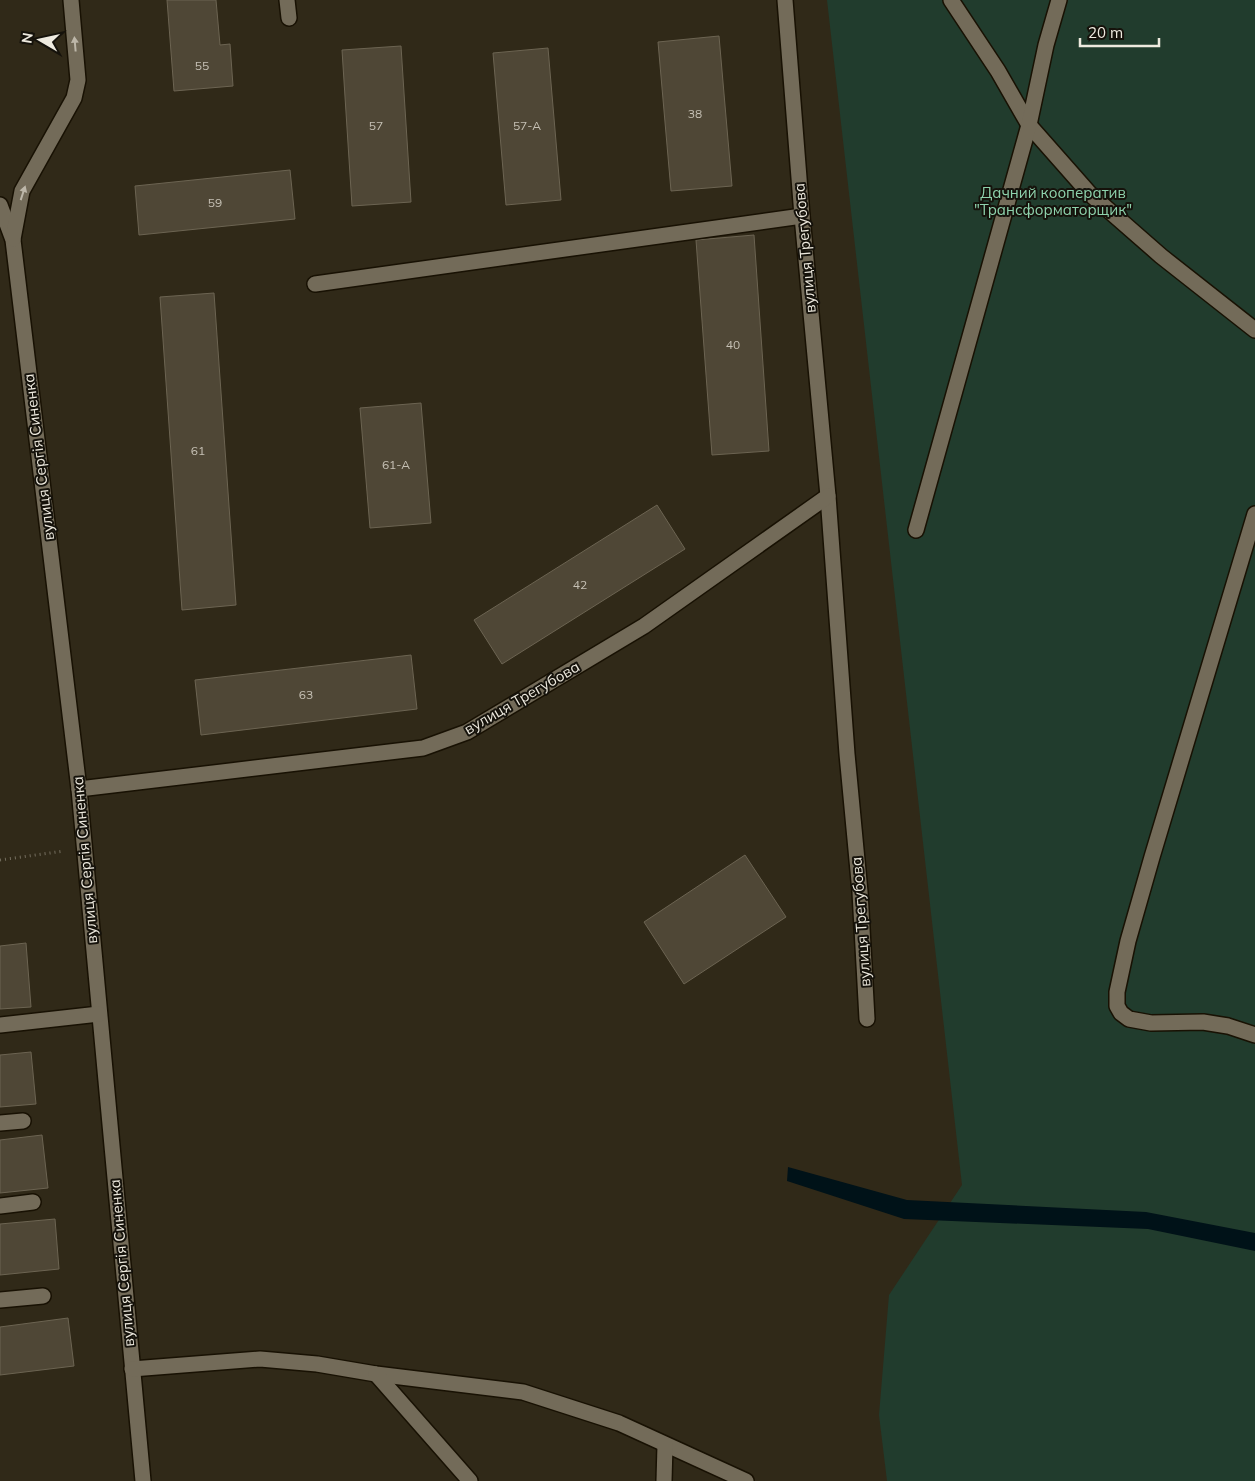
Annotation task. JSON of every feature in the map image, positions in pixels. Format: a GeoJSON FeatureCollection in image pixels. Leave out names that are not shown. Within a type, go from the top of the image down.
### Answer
{"type":"FeatureCollection","features":[{"type":"Feature","properties":{"kind":"street","name":"вулиця Сергія Синенка"},"geometry":{"type":"LineString","coordinates":[[13,240],[22,191],[74,98],[78,80],[71,0]]}},
{"type":"Feature","properties":{"kind":"street"},"geometry":{"type":"LineString","coordinates":[[287,0],[289,18]]}},
{"type":"Feature","properties":{"kind":"street","name":"вулиця Трегубова"},"geometry":{"type":"LineString","coordinates":[[785,0],[860,892],[867,1019]]}},
{"type":"Feature","properties":{"kind":"street"},"geometry":{"type":"LineString","coordinates":[[951,0],[998,71],[1029,125],[1088,193],[1161,256],[1255,330]]}},
{"type":"Feature","properties":{"kind":"street"},"geometry":{"type":"LineString","coordinates":[[916,530],[1029,125],[1046,45],[1059,0]]}},
{"type":"Feature","properties":{"kind":"street","name":"вулиця Сергія Синенка"},"geometry":{"type":"LineString","coordinates":[[0,205],[13,240],[78,789],[143,1481]]}},
{"type":"Feature","properties":{"kind":"street"},"geometry":{"type":"LineString","coordinates":[[315,284],[802,216]]}},
{"type":"Feature","properties":{"kind":"street","name":"вулиця Трегубова"},"geometry":{"type":"LineString","coordinates":[[78,789],[423,748],[467,732],[644,626],[828,496]]}},
{"type":"Feature","properties":{"kind":"street"},"geometry":{"type":"LineString","coordinates":[[1255,514],[1128,941],[1117,992],[1117,1006],[1121,1013],[1129,1019],[1151,1023],[1203,1022],[1228,1026],[1255,1035]]}},
{"type":"Feature","properties":{"kind":"street"},"geometry":{"type":"LineString","coordinates":[[0,1025],[99,1014]]}},
{"type":"Feature","properties":{"kind":"street"},"geometry":{"type":"LineString","coordinates":[[0,1123],[23,1121]]}},
{"type":"Feature","properties":{"kind":"street"},"geometry":{"type":"LineString","coordinates":[[0,1206],[33,1202]]}},
{"type":"Feature","properties":{"kind":"street"},"geometry":{"type":"LineString","coordinates":[[0,1300],[43,1296]]}},
{"type":"Feature","properties":{"kind":"street"},"geometry":{"type":"LineString","coordinates":[[132,1369],[260,1359],[316,1364],[376,1374],[523,1392],[619,1423],[746,1481]]}},
{"type":"Feature","properties":{"kind":"street"},"geometry":{"type":"LineString","coordinates":[[376,1374],[470,1481]]}},
{"type":"Feature","properties":{"kind":"street"},"geometry":{"type":"LineString","coordinates":[[664,1481],[665,1445]]}},
{"type":"Feature","properties":{"kind":"path"},"geometry":{"type":"LineString","coordinates":[[0,860],[84,849]]}},
{"type":"Feature","properties":{"kind":"green space","name":"Дачний кооператив \"Трансформаторщик\""},"geometry":{"type":"Polygon","coordinates":[[[827,0],[1255,0],[1255,1481],[887,1481],[879,1415],[889,1295],[962,1185],[827,0]]]}},
{"type":"Feature","properties":{"kind":"shaded area"},"geometry":{"type":"Polygon","coordinates":[[[788,1167],[907,1200],[1146,1212],[1255,1233],[1255,1251],[1148,1229],[904,1219],[787,1181],[788,1167]]]}},
{"type":"Feature","properties":{"kind":"building"},"geometry":{"type":"Polygon","coordinates":[[[167,0],[216,0],[220,45],[230,44],[233,86],[174,91],[167,0]]]}},
{"type":"Feature","properties":{"kind":"building"},"geometry":{"type":"Polygon","coordinates":[[[719,36],[732,186],[671,191],[658,42],[719,36]]]}},
{"type":"Feature","properties":{"kind":"building"},"geometry":{"type":"Polygon","coordinates":[[[401,46],[411,202],[352,206],[342,50],[401,46]]]}},
{"type":"Feature","properties":{"kind":"building"},"geometry":{"type":"Polygon","coordinates":[[[548,48],[561,200],[506,205],[493,53],[548,48]]]}},
{"type":"Feature","properties":{"kind":"building"},"geometry":{"type":"Polygon","coordinates":[[[290,170],[295,219],[139,235],[135,186],[290,170]]]}},
{"type":"Feature","properties":{"kind":"building"},"geometry":{"type":"Polygon","coordinates":[[[754,235],[769,451],[712,455],[696,240],[754,235]]]}},
{"type":"Feature","properties":{"kind":"building"},"geometry":{"type":"Polygon","coordinates":[[[214,293],[236,605],[182,610],[160,297],[214,293]]]}},
{"type":"Feature","properties":{"kind":"building"},"geometry":{"type":"Polygon","coordinates":[[[421,403],[431,523],[370,528],[360,408],[421,403]]]}},
{"type":"Feature","properties":{"kind":"building"},"geometry":{"type":"Polygon","coordinates":[[[657,505],[685,549],[502,664],[474,620],[657,505]]]}},
{"type":"Feature","properties":{"kind":"building"},"geometry":{"type":"Polygon","coordinates":[[[411,655],[417,709],[201,735],[195,680],[411,655]]]}},
{"type":"Feature","properties":{"kind":"building"},"geometry":{"type":"Polygon","coordinates":[[[745,855],[786,917],[684,984],[644,922],[745,855]]]}},
{"type":"Feature","properties":{"kind":"building"},"geometry":{"type":"Polygon","coordinates":[[[26,943],[31,1007],[0,1009],[0,946],[26,943]]]}},
{"type":"Feature","properties":{"kind":"building"},"geometry":{"type":"Polygon","coordinates":[[[31,1052],[36,1104],[0,1107],[0,1055],[31,1052]]]}},
{"type":"Feature","properties":{"kind":"building"},"geometry":{"type":"Polygon","coordinates":[[[42,1135],[48,1188],[0,1193],[0,1140],[42,1135]]]}},
{"type":"Feature","properties":{"kind":"building"},"geometry":{"type":"Polygon","coordinates":[[[55,1219],[59,1269],[0,1275],[0,1224],[55,1219]]]}},
{"type":"Feature","properties":{"kind":"building"},"geometry":{"type":"Polygon","coordinates":[[[68,1318],[74,1366],[0,1375],[0,1327],[68,1318]]]}}]}
